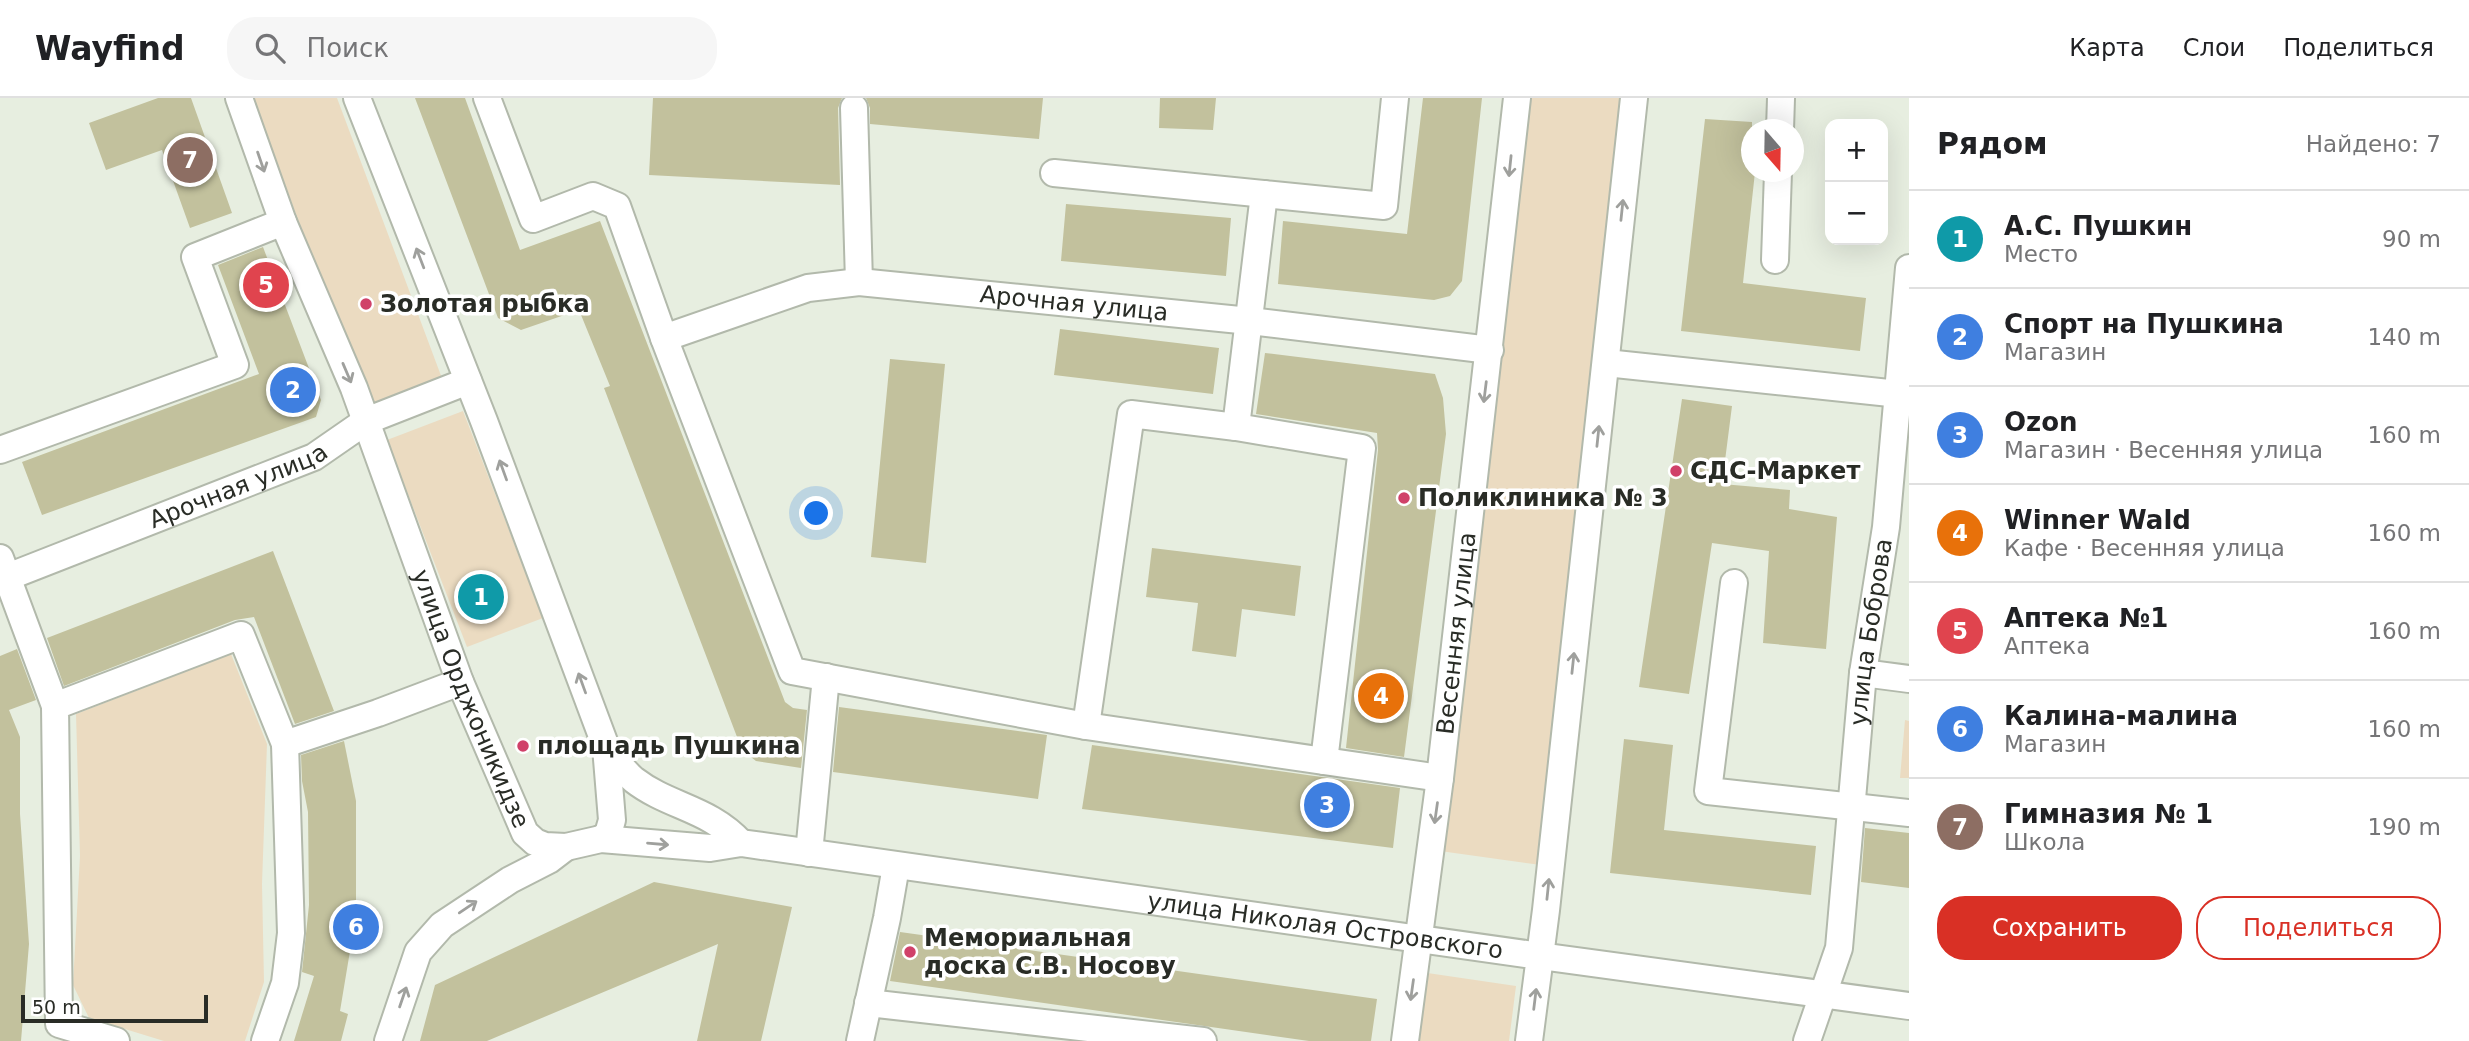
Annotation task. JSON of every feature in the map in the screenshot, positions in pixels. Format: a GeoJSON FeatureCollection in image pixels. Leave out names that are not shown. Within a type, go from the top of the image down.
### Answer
{"type":"FeatureCollection","features":[{"type":"Feature","properties":{"kind":"street","name":"улица Орджоникидзе"},"geometry":{"type":"LineString","coordinates":[[239,98],[283,222],[354,388],[460,682],[525,833],[545,846],[566,847],[601,839],[710,848],[741,843]]}},
{"type":"Feature","properties":{"kind":"street"},"geometry":{"type":"LineString","coordinates":[[357,98],[468,381],[606,747],[612,820],[608,834],[601,839]]}},
{"type":"Feature","properties":{"kind":"street"},"geometry":{"type":"LineString","coordinates":[[488,98],[533,219],[593,196],[617,206],[664,338],[792,671],[1086,726],[1440,778]]}},
{"type":"Feature","properties":{"kind":"street"},"geometry":{"type":"LineString","coordinates":[[1054,173],[1384,206],[1395,98]]}},
{"type":"Feature","properties":{"kind":"street","name":"Весенняя улица"},"geometry":{"type":"LineString","coordinates":[[1405,1041],[1440,778],[1517,98]]}},
{"type":"Feature","properties":{"kind":"street"},"geometry":{"type":"LineString","coordinates":[[1529,1041],[1634,98]]}},
{"type":"Feature","properties":{"kind":"street"},"geometry":{"type":"LineString","coordinates":[[1780,119],[1781,98]]}},
{"type":"Feature","properties":{"kind":"street"},"geometry":{"type":"LineString","coordinates":[[854,108],[859,282]]}},
{"type":"Feature","properties":{"kind":"street"},"geometry":{"type":"LineString","coordinates":[[1775,260],[1779,182]]}},
{"type":"Feature","properties":{"kind":"street"},"geometry":{"type":"LineString","coordinates":[[1236,427],[1264,194]]}},
{"type":"Feature","properties":{"kind":"street"},"geometry":{"type":"LineString","coordinates":[[0,450],[235,365],[195,257],[283,222]]}},
{"type":"Feature","properties":{"kind":"street","name":"улица Боброва"},"geometry":{"type":"LineString","coordinates":[[1807,1041],[1839,948],[1863,673],[1898,528],[1909,268]]}},
{"type":"Feature","properties":{"kind":"street","name":"Арочная улица"},"geometry":{"type":"LineString","coordinates":[[664,338],[807,288],[859,282],[1250,321],[1490,350]]}},
{"type":"Feature","properties":{"kind":"street"},"geometry":{"type":"LineString","coordinates":[[1606,363],[1904,394]]}},
{"type":"Feature","properties":{"kind":"street","name":"Арочная улица"},"geometry":{"type":"LineString","coordinates":[[3,572],[314,457],[366,421],[468,381]]}},
{"type":"Feature","properties":{"kind":"street"},"geometry":{"type":"LineString","coordinates":[[1086,726],[1131,414],[1236,427],[1362,448],[1324,761]]}},
{"type":"Feature","properties":{"kind":"street"},"geometry":{"type":"LineString","coordinates":[[3,572],[55,706],[57,1032],[116,1041]]}},
{"type":"Feature","properties":{"kind":"street"},"geometry":{"type":"LineString","coordinates":[[1734,583],[1708,792],[1909,813]]}},
{"type":"Feature","properties":{"kind":"street"},"geometry":{"type":"LineString","coordinates":[[55,706],[240,635],[285,744],[290,933],[285,983],[265,1041]]}},
{"type":"Feature","properties":{"kind":"street"},"geometry":{"type":"LineString","coordinates":[[1863,673],[1909,679]]}},
{"type":"Feature","properties":{"kind":"street"},"geometry":{"type":"LineString","coordinates":[[808,853],[827,677]]}},
{"type":"Feature","properties":{"kind":"street"},"geometry":{"type":"LineString","coordinates":[[285,744],[460,682]]}},
{"type":"Feature","properties":{"kind":"street"},"geometry":{"type":"LineString","coordinates":[[606,747],[634,780],[656,794],[718,822],[741,843]]}},
{"type":"Feature","properties":{"kind":"street","name":"улица Николая Островского"},"geometry":{"type":"LineString","coordinates":[[741,843],[1909,1006]]}},
{"type":"Feature","properties":{"kind":"street"},"geometry":{"type":"LineString","coordinates":[[387,1041],[418,952],[442,925],[566,847]]}},
{"type":"Feature","properties":{"kind":"street"},"geometry":{"type":"LineString","coordinates":[[860,1041],[896,866]]}},
{"type":"Feature","properties":{"kind":"street"},"geometry":{"type":"LineString","coordinates":[[868,1003],[1203,1041]]}},
{"type":"Feature","properties":{"kind":"shaded area"},"geometry":{"type":"Polygon","coordinates":[[[253,98],[337,98],[443,381],[368,409],[253,98]]]}},
{"type":"Feature","properties":{"kind":"shaded area"},"geometry":{"type":"Polygon","coordinates":[[[1528,98],[1631,98],[1541,865],[1440,851],[1528,98]]]}},
{"type":"Feature","properties":{"kind":"shaded area"},"geometry":{"type":"Polygon","coordinates":[[[463,411],[543,618],[467,647],[387,440],[463,411]]]}},
{"type":"Feature","properties":{"kind":"shaded area"},"geometry":{"type":"Polygon","coordinates":[[[231,654],[267,744],[262,884],[264,982],[245,1041],[164,1041],[89,1018],[73,985],[80,856],[76,714],[231,654]]]}},
{"type":"Feature","properties":{"kind":"shaded area"},"geometry":{"type":"Polygon","coordinates":[[[1905,720],[1909,721],[1909,778],[1900,778],[1905,720]]]}},
{"type":"Feature","properties":{"kind":"shaded area"},"geometry":{"type":"Polygon","coordinates":[[[1407,970],[1516,986],[1509,1041],[1398,1041],[1407,970]]]}},
{"type":"Feature","properties":{"kind":"building"},"geometry":{"type":"Polygon","coordinates":[[[158,98],[191,98],[232,213],[190,228],[162,150],[106,170],[89,123],[158,98]]]}},
{"type":"Feature","properties":{"kind":"building"},"geometry":{"type":"Polygon","coordinates":[[[415,98],[465,98],[520,250],[600,221],[785,702],[793,708],[807,710],[801,768],[756,761],[742,750],[604,388],[610,386],[579,310],[521,330],[498,318],[415,98]]]}},
{"type":"Feature","properties":{"kind":"building"},"geometry":{"type":"Polygon","coordinates":[[[653,98],[842,98],[838,108],[840,185],[649,175],[653,98]]]}},
{"type":"Feature","properties":{"kind":"building"},"geometry":{"type":"Polygon","coordinates":[[[866,98],[1043,98],[1039,139],[870,124],[870,108],[866,98]]]}},
{"type":"Feature","properties":{"kind":"building"},"geometry":{"type":"Polygon","coordinates":[[[1160,98],[1216,98],[1213,130],[1159,128],[1160,98]]]}},
{"type":"Feature","properties":{"kind":"building"},"geometry":{"type":"Polygon","coordinates":[[[1423,98],[1482,98],[1462,281],[1450,296],[1434,300],[1278,284],[1283,221],[1407,234],[1423,98]]]}},
{"type":"Feature","properties":{"kind":"building"},"geometry":{"type":"Polygon","coordinates":[[[1705,119],[1741,121],[1741,182],[1754,182],[1743,283],[1866,298],[1860,351],[1681,331],[1705,119]]]}},
{"type":"Feature","properties":{"kind":"building"},"geometry":{"type":"Polygon","coordinates":[[[1066,204],[1231,218],[1226,276],[1061,261],[1066,204]]]}},
{"type":"Feature","properties":{"kind":"building"},"geometry":{"type":"Polygon","coordinates":[[[263,247],[321,400],[316,417],[42,515],[22,462],[259,374],[218,265],[263,247]]]}},
{"type":"Feature","properties":{"kind":"building"},"geometry":{"type":"Polygon","coordinates":[[[1060,329],[1219,348],[1213,394],[1054,375],[1060,329]]]}},
{"type":"Feature","properties":{"kind":"building","name":"Поликлиника № 3"},"geometry":{"type":"Polygon","coordinates":[[[1265,353],[1435,374],[1443,398],[1446,434],[1404,757],[1346,748],[1378,450],[1377,433],[1256,414],[1265,353]]]}},
{"type":"Feature","properties":{"kind":"building"},"geometry":{"type":"Polygon","coordinates":[[[890,359],[945,364],[926,563],[871,557],[890,359]]]}},
{"type":"Feature","properties":{"kind":"building"},"geometry":{"type":"Polygon","coordinates":[[[1682,399],[1732,406],[1722,484],[1790,490],[1789,509],[1837,517],[1826,649],[1763,643],[1769,551],[1712,543],[1689,694],[1639,687],[1682,399]]]}},
{"type":"Feature","properties":{"kind":"building"},"geometry":{"type":"Polygon","coordinates":[[[1152,548],[1301,566],[1295,616],[1242,609],[1236,657],[1192,651],[1198,603],[1146,597],[1152,548]]]}},
{"type":"Feature","properties":{"kind":"building"},"geometry":{"type":"Polygon","coordinates":[[[273,551],[334,711],[295,724],[254,617],[235,620],[64,686],[47,638],[273,551]]]}},
{"type":"Feature","properties":{"kind":"building"},"geometry":{"type":"Polygon","coordinates":[[[17,649],[36,700],[9,710],[20,737],[20,814],[29,944],[21,1041],[0,1041],[0,656],[17,649]]]}},
{"type":"Feature","properties":{"kind":"building"},"geometry":{"type":"Polygon","coordinates":[[[839,707],[1047,735],[1038,799],[833,772],[839,707]]]}},
{"type":"Feature","properties":{"kind":"building"},"geometry":{"type":"Polygon","coordinates":[[[1624,739],[1673,745],[1664,830],[1816,846],[1811,895],[1610,873],[1624,739]]]}},
{"type":"Feature","properties":{"kind":"building"},"geometry":{"type":"Polygon","coordinates":[[[344,741],[356,801],[356,915],[340,1011],[348,1014],[341,1041],[294,1041],[314,976],[302,972],[309,905],[308,812],[302,781],[301,755],[344,741]]]}},
{"type":"Feature","properties":{"kind":"building"},"geometry":{"type":"Polygon","coordinates":[[[1092,745],[1400,788],[1393,848],[1082,809],[1092,745]]]}},
{"type":"Feature","properties":{"kind":"building"},"geometry":{"type":"Polygon","coordinates":[[[1865,828],[1909,833],[1909,888],[1861,882],[1865,828]]]}},
{"type":"Feature","properties":{"kind":"building"},"geometry":{"type":"Polygon","coordinates":[[[654,882],[792,907],[761,1041],[697,1041],[718,944],[487,1041],[420,1041],[435,985],[654,882]]]}},
{"type":"Feature","properties":{"kind":"building"},"geometry":{"type":"Polygon","coordinates":[[[900,932],[1377,999],[1371,1041],[1309,1041],[890,981],[900,932]]]}},
{"type":"Feature","properties":{"kind":"place","name":"Гимназия № 1"},"geometry":{"type":"Point","coordinates":[190,160]}},
{"type":"Feature","properties":{"kind":"place","name":"Аптека №1"},"geometry":{"type":"Point","coordinates":[266,285]}},
{"type":"Feature","properties":{"kind":"place","name":"Золотая рыбка"},"geometry":{"type":"Point","coordinates":[366,304]}},
{"type":"Feature","properties":{"kind":"place","name":"Спорт на Пушкина"},"geometry":{"type":"Point","coordinates":[293,390]}},
{"type":"Feature","properties":{"kind":"place","name":"СДС-Маркет"},"geometry":{"type":"Point","coordinates":[1676,471]}},
{"type":"Feature","properties":{"kind":"place","name":"Поликлиника № 3"},"geometry":{"type":"Point","coordinates":[1404,498]}},
{"type":"Feature","properties":{"kind":"place","name":"А.С. Пушкин"},"geometry":{"type":"Point","coordinates":[481,597]}},
{"type":"Feature","properties":{"kind":"place","name":"Winner Wald"},"geometry":{"type":"Point","coordinates":[1381,696]}},
{"type":"Feature","properties":{"kind":"place","name":"площадь Пушкина"},"geometry":{"type":"Point","coordinates":[523,746]}},
{"type":"Feature","properties":{"kind":"place","name":"Ozon"},"geometry":{"type":"Point","coordinates":[1327,805]}},
{"type":"Feature","properties":{"kind":"place","name":"Калина-малина"},"geometry":{"type":"Point","coordinates":[356,927]}},
{"type":"Feature","properties":{"kind":"place","name":"Мемориальная доска С.В. Носову"},"geometry":{"type":"Point","coordinates":[910,952]}}]}
